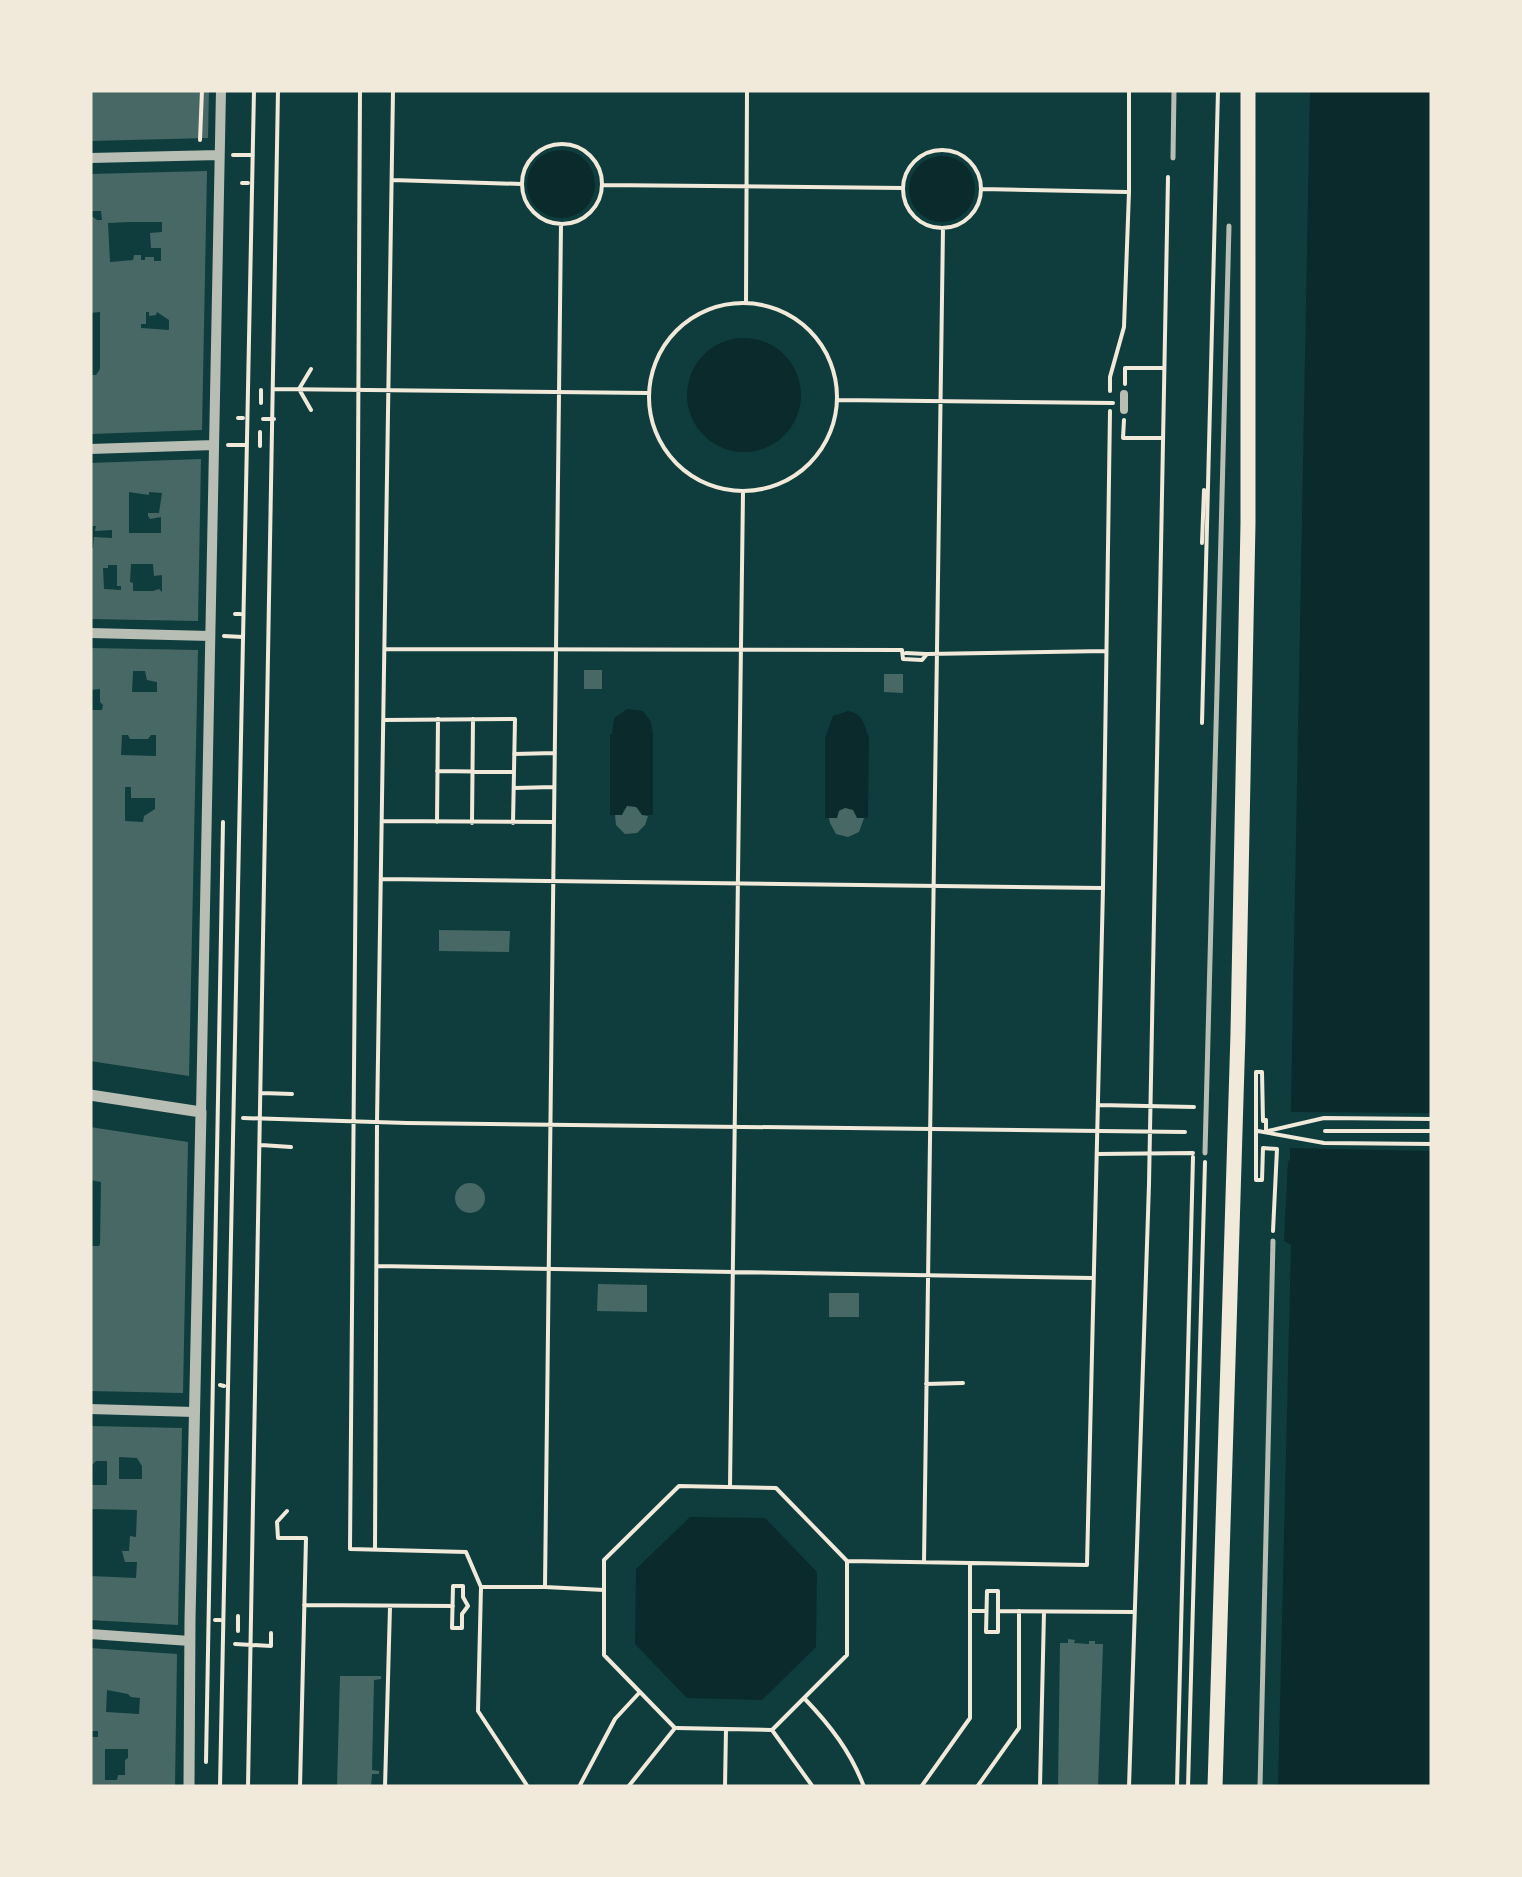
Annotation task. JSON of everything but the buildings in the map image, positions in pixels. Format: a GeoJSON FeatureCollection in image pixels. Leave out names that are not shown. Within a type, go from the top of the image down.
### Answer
{"type":"FeatureCollection","features":[{"type":"Feature","properties":{"kind":"main road"},"geometry":{"type":"LineString","coordinates":[[1215,1787],[1248,558],[1248,90]]}},
{"type":"Feature","properties":{"kind":"street"},"geometry":{"type":"LineString","coordinates":[[189,1787],[220,90]]}},
{"type":"Feature","properties":{"kind":"street"},"geometry":{"type":"LineString","coordinates":[[90,158],[219,155]]}},
{"type":"Feature","properties":{"kind":"street"},"geometry":{"type":"LineString","coordinates":[[90,449],[214,445]]}},
{"type":"Feature","properties":{"kind":"street"},"geometry":{"type":"LineString","coordinates":[[90,633],[210,636]]}},
{"type":"Feature","properties":{"kind":"street"},"geometry":{"type":"LineString","coordinates":[[90,1095],[201,1112]]}},
{"type":"Feature","properties":{"kind":"street"},"geometry":{"type":"LineString","coordinates":[[90,1409],[194,1412]]}},
{"type":"Feature","properties":{"kind":"street"},"geometry":{"type":"LineString","coordinates":[[90,1634],[190,1641]]}},
{"type":"Feature","properties":{"kind":"lane"},"geometry":{"type":"LineString","coordinates":[[1173,158],[1174,90]]}},
{"type":"Feature","properties":{"kind":"lane"},"geometry":{"type":"LineString","coordinates":[[1206,1153],[1230,226]]}},
{"type":"Feature","properties":{"kind":"lane"},"geometry":{"type":"LineString","coordinates":[[1260,1787],[1273,1237]]}},
{"type":"Feature","properties":{"kind":"path"},"geometry":{"type":"LineString","coordinates":[[200,141],[202,90]]}},
{"type":"Feature","properties":{"kind":"path"},"geometry":{"type":"LineString","coordinates":[[220,1787],[254,90]]}},
{"type":"Feature","properties":{"kind":"path"},"geometry":{"type":"LineString","coordinates":[[248,1787],[278,90]]}},
{"type":"Feature","properties":{"kind":"path"},"geometry":{"type":"LineString","coordinates":[[360,90],[350,1549],[466,1552],[481,1587],[478,1711],[528,1787]]}},
{"type":"Feature","properties":{"kind":"path"},"geometry":{"type":"LineString","coordinates":[[375,1550],[377,1122],[393,90]]}},
{"type":"Feature","properties":{"kind":"path"},"geometry":{"type":"LineString","coordinates":[[746,303],[747,90]]}},
{"type":"Feature","properties":{"kind":"path"},"geometry":{"type":"LineString","coordinates":[[847,1561],[1088,1565],[1107,651],[1120,402],[1110,376],[1124,327],[1129,90]]}},
{"type":"Feature","properties":{"kind":"path"},"geometry":{"type":"LineString","coordinates":[[1206,534],[1218,90]]}},
{"type":"Feature","properties":{"kind":"path"},"geometry":{"type":"LineString","coordinates":[[562,144],[585,152],[600,172],[602,184],[594,208],[574,222],[561,224],[549,222],[529,207],[522,184],[530,160],[538,152],[562,144]]}},
{"type":"Feature","properties":{"kind":"path"},"geometry":{"type":"LineString","coordinates":[[942,149],[966,157],[980,177],[982,189],[980,201],[966,221],[942,228],[930,226],[910,212],[903,188],[910,165],[919,156],[942,149]]}},
{"type":"Feature","properties":{"kind":"path"},"geometry":{"type":"LineString","coordinates":[[234,155],[253,154]]}},
{"type":"Feature","properties":{"kind":"path"},"geometry":{"type":"LineString","coordinates":[[1129,1787],[1150,1153],[1168,176]]}},
{"type":"Feature","properties":{"kind":"path"},"geometry":{"type":"LineString","coordinates":[[392,180],[522,184]]}},
{"type":"Feature","properties":{"kind":"path"},"geometry":{"type":"LineString","coordinates":[[602,184],[903,188]]}},
{"type":"Feature","properties":{"kind":"path"},"geometry":{"type":"LineString","coordinates":[[982,189],[1129,192]]}},
{"type":"Feature","properties":{"kind":"path"},"geometry":{"type":"LineString","coordinates":[[546,1587],[561,224]]}},
{"type":"Feature","properties":{"kind":"path"},"geometry":{"type":"LineString","coordinates":[[924,1562],[942,228]]}},
{"type":"Feature","properties":{"kind":"path"},"geometry":{"type":"LineString","coordinates":[[746,303],[775,308],[801,323],[821,344],[834,371],[838,400],[832,429],[819,454],[798,474],[772,487],[744,492],[719,489],[696,480],[677,464],[662,445],[652,422],[648,394],[662,350],[677,330],[697,314],[721,305],[746,303]]}},
{"type":"Feature","properties":{"kind":"path"},"geometry":{"type":"LineString","coordinates":[[1125,374],[1125,368],[1164,368]]}},
{"type":"Feature","properties":{"kind":"path"},"geometry":{"type":"LineString","coordinates":[[299,389],[311,369]]}},
{"type":"Feature","properties":{"kind":"path"},"geometry":{"type":"LineString","coordinates":[[274,389],[648,394]]}},
{"type":"Feature","properties":{"kind":"path"},"geometry":{"type":"LineString","coordinates":[[299,389],[310,410]]}},
{"type":"Feature","properties":{"kind":"path"},"geometry":{"type":"LineString","coordinates":[[260,403],[261,390]]}},
{"type":"Feature","properties":{"kind":"path"},"geometry":{"type":"LineString","coordinates":[[838,400],[1120,402]]}},
{"type":"Feature","properties":{"kind":"path"},"geometry":{"type":"LineString","coordinates":[[263,419],[274,419]]}},
{"type":"Feature","properties":{"kind":"path"},"geometry":{"type":"LineString","coordinates":[[1124,430],[1123,438],[1163,438]]}},
{"type":"Feature","properties":{"kind":"path"},"geometry":{"type":"LineString","coordinates":[[260,432],[260,446]]}},
{"type":"Feature","properties":{"kind":"path"},"geometry":{"type":"LineString","coordinates":[[1202,544],[1204,490]]}},
{"type":"Feature","properties":{"kind":"path"},"geometry":{"type":"LineString","coordinates":[[730,1486],[744,492]]}},
{"type":"Feature","properties":{"kind":"path"},"geometry":{"type":"LineString","coordinates":[[385,649],[902,650],[903,659],[922,660],[926,654]]}},
{"type":"Feature","properties":{"kind":"path"},"geometry":{"type":"LineString","coordinates":[[906,653],[1107,651]]}},
{"type":"Feature","properties":{"kind":"path"},"geometry":{"type":"LineString","coordinates":[[436,822],[438,719]]}},
{"type":"Feature","properties":{"kind":"path"},"geometry":{"type":"LineString","coordinates":[[472,822],[473,719]]}},
{"type":"Feature","properties":{"kind":"path"},"geometry":{"type":"LineString","coordinates":[[384,720],[515,719],[513,823]]}},
{"type":"Feature","properties":{"kind":"path"},"geometry":{"type":"LineString","coordinates":[[514,754],[555,753]]}},
{"type":"Feature","properties":{"kind":"path"},"geometry":{"type":"LineString","coordinates":[[437,771],[514,772]]}},
{"type":"Feature","properties":{"kind":"path"},"geometry":{"type":"LineString","coordinates":[[514,788],[554,786]]}},
{"type":"Feature","properties":{"kind":"path"},"geometry":{"type":"LineString","coordinates":[[382,821],[554,822]]}},
{"type":"Feature","properties":{"kind":"path"},"geometry":{"type":"LineString","coordinates":[[382,879],[1103,888]]}},
{"type":"Feature","properties":{"kind":"path"},"geometry":{"type":"LineString","coordinates":[[1266,1131],[1266,1120],[1262,1120],[1262,1072],[1256,1072],[1256,1180],[1262,1180],[1263,1148],[1277,1148],[1273,1237]]}},
{"type":"Feature","properties":{"kind":"path"},"geometry":{"type":"LineString","coordinates":[[262,1092],[292,1094]]}},
{"type":"Feature","properties":{"kind":"path"},"geometry":{"type":"LineString","coordinates":[[1098,1105],[1194,1107]]}},
{"type":"Feature","properties":{"kind":"path"},"geometry":{"type":"LineString","coordinates":[[206,1775],[218,1114]]}},
{"type":"Feature","properties":{"kind":"path"},"geometry":{"type":"LineString","coordinates":[[243,1118],[1185,1132]]}},
{"type":"Feature","properties":{"kind":"path"},"geometry":{"type":"LineString","coordinates":[[1266,1131],[1324,1118],[1432,1119]]}},
{"type":"Feature","properties":{"kind":"path"},"geometry":{"type":"LineString","coordinates":[[1256,1131],[1324,1143],[1432,1144]]}},
{"type":"Feature","properties":{"kind":"path"},"geometry":{"type":"LineString","coordinates":[[1325,1131],[1432,1132]]}},
{"type":"Feature","properties":{"kind":"path"},"geometry":{"type":"LineString","coordinates":[[261,1145],[291,1147]]}},
{"type":"Feature","properties":{"kind":"path"},"geometry":{"type":"LineString","coordinates":[[1096,1154],[1193,1153],[1177,1787]]}},
{"type":"Feature","properties":{"kind":"path"},"geometry":{"type":"LineString","coordinates":[[1188,1787],[1206,1153]]}},
{"type":"Feature","properties":{"kind":"path"},"geometry":{"type":"LineString","coordinates":[[376,1266],[1093,1278]]}},
{"type":"Feature","properties":{"kind":"path"},"geometry":{"type":"LineString","coordinates":[[926,1384],[963,1383]]}},
{"type":"Feature","properties":{"kind":"path"},"geometry":{"type":"LineString","coordinates":[[212,1412],[228,1412]]}},
{"type":"Feature","properties":{"kind":"path"},"geometry":{"type":"LineString","coordinates":[[679,1486],[730,1486],[776,1488],[847,1561],[847,1655],[772,1730],[675,1728],[604,1654],[604,1560],[679,1486]]}},
{"type":"Feature","properties":{"kind":"path"},"geometry":{"type":"LineString","coordinates":[[287,1511],[278,1522],[278,1538],[306,1538],[300,1787]]}},
{"type":"Feature","properties":{"kind":"path"},"geometry":{"type":"LineString","coordinates":[[921,1787],[970,1718],[970,1563]]}},
{"type":"Feature","properties":{"kind":"path"},"geometry":{"type":"LineString","coordinates":[[453,1586],[463,1586],[468,1606],[462,1614],[462,1628],[452,1628],[453,1586]]}},
{"type":"Feature","properties":{"kind":"path"},"geometry":{"type":"LineString","coordinates":[[481,1587],[604,1590]]}},
{"type":"Feature","properties":{"kind":"path"},"geometry":{"type":"LineString","coordinates":[[986,1591],[998,1591],[998,1611],[998,1632],[986,1632],[986,1591]]}},
{"type":"Feature","properties":{"kind":"path"},"geometry":{"type":"LineString","coordinates":[[304,1605],[453,1606]]}},
{"type":"Feature","properties":{"kind":"path"},"geometry":{"type":"LineString","coordinates":[[468,1606],[480,1606]]}},
{"type":"Feature","properties":{"kind":"path"},"geometry":{"type":"LineString","coordinates":[[384,1787],[390,1607]]}},
{"type":"Feature","properties":{"kind":"path"},"geometry":{"type":"LineString","coordinates":[[998,1611],[1133,1612]]}},
{"type":"Feature","properties":{"kind":"path"},"geometry":{"type":"LineString","coordinates":[[977,1787],[1019,1728],[1019,1611]]}},
{"type":"Feature","properties":{"kind":"path"},"geometry":{"type":"LineString","coordinates":[[970,1612],[986,1612]]}},
{"type":"Feature","properties":{"kind":"path"},"geometry":{"type":"LineString","coordinates":[[1040,1787],[1044,1612]]}},
{"type":"Feature","properties":{"kind":"path"},"geometry":{"type":"LineString","coordinates":[[238,1616],[238,1632]]}},
{"type":"Feature","properties":{"kind":"path"},"geometry":{"type":"LineString","coordinates":[[235,1644],[270,1646],[271,1632]]}},
{"type":"Feature","properties":{"kind":"path"},"geometry":{"type":"LineString","coordinates":[[579,1787],[615,1719],[640,1692]]}},
{"type":"Feature","properties":{"kind":"path"},"geometry":{"type":"LineString","coordinates":[[804,1698],[828,1723],[855,1764],[864,1787]]}},
{"type":"Feature","properties":{"kind":"path"},"geometry":{"type":"LineString","coordinates":[[628,1787],[675,1728]]}},
{"type":"Feature","properties":{"kind":"path"},"geometry":{"type":"LineString","coordinates":[[725,1787],[726,1729]]}},
{"type":"Feature","properties":{"kind":"path"},"geometry":{"type":"LineString","coordinates":[[772,1730],[813,1787]]}},
{"type":"Feature","properties":{"kind":"water"},"geometry":{"type":"Polygon","coordinates":[[[1310,90],[1432,90],[1432,1787],[1278,1787],[1291,1245],[1284,1241],[1290,1159],[1310,90]]]}},
{"type":"Feature","properties":{"kind":"water"},"geometry":{"type":"Polygon","coordinates":[[[561,150],[574,152],[585,160],[593,171],[593,197],[585,208],[574,216],[561,218],[548,216],[537,208],[529,197],[527,184],[529,171],[537,160],[548,152],[561,150]]]}},
{"type":"Feature","properties":{"kind":"water"},"geometry":{"type":"Polygon","coordinates":[[[942,156],[966,165],[975,189],[966,213],[942,222],[918,213],[909,189],[918,165],[942,156]]]}},
{"type":"Feature","properties":{"kind":"water"},"geometry":{"type":"Polygon","coordinates":[[[744,338],[766,342],[784,355],[797,373],[801,395],[797,417],[784,435],[766,448],[744,452],[722,448],[704,435],[691,417],[687,395],[691,373],[704,355],[722,342],[744,338]]]}},
{"type":"Feature","properties":{"kind":"water"},"geometry":{"type":"Polygon","coordinates":[[[627,709],[643,711],[651,722],[653,815],[642,815],[638,808],[630,806],[622,815],[610,815],[610,735],[614,718],[627,709]]]}},
{"type":"Feature","properties":{"kind":"water"},"geometry":{"type":"Polygon","coordinates":[[[848,711],[861,717],[869,737],[868,818],[857,818],[853,810],[845,808],[837,818],[825,818],[825,738],[833,716],[848,711]]]}},
{"type":"Feature","properties":{"kind":"water"},"geometry":{"type":"Polygon","coordinates":[[[690,1517],[765,1518],[817,1572],[816,1647],[762,1700],[687,1698],[635,1644],[636,1569],[690,1517]]]}},
{"type":"Feature","properties":{"kind":"pier"},"geometry":{"type":"Polygon","coordinates":[[[1286,1112],[1432,1113],[1432,1151],[1285,1148],[1286,1112]]]}}]}
